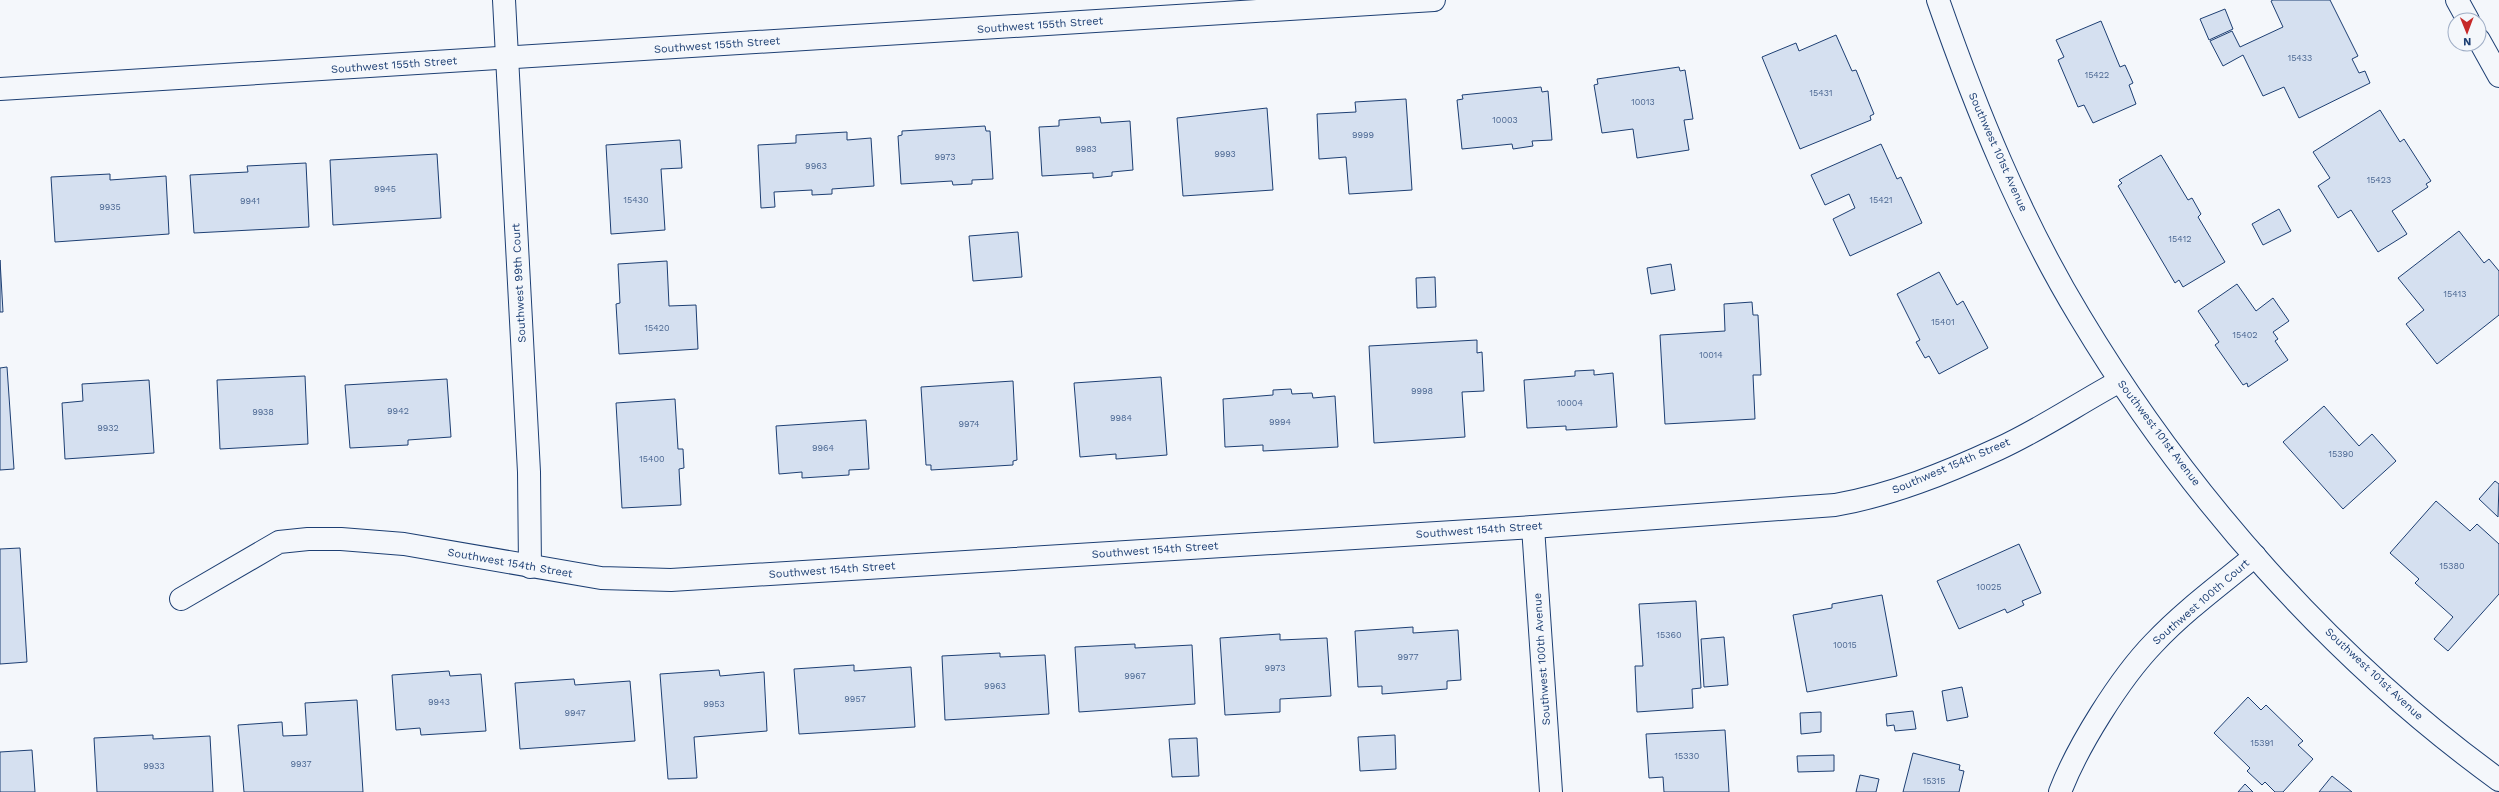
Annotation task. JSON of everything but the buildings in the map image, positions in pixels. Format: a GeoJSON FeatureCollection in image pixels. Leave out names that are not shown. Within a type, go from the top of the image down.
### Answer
{"type":"FeatureCollection","features":[{"type":"Feature","properties":{"kind":"street","name":"Southwest 99th Court"},"geometry":{"type":"LineString","coordinates":[[504,0],[529,478],[530,567]]}},
{"type":"Feature","properties":{"kind":"street","name":"Southwest 155th Street"},"geometry":{"type":"LineString","coordinates":[[0,89],[1434,0]]}},
{"type":"Feature","properties":{"kind":"street","name":"Southwest 101st Avenue"},"geometry":{"type":"LineString","coordinates":[[1938,0],[1970,90],[2005,172],[2079,316],[2120,382],[2224,520],[2255,556],[2320,625],[2375,678],[2431,727],[2499,780]]}},
{"type":"Feature","properties":{"kind":"street"},"geometry":{"type":"LineString","coordinates":[[2457,0],[2464,12]]}},
{"type":"Feature","properties":{"kind":"street"},"geometry":{"type":"LineString","coordinates":[[2486,52],[2499,76]]}},
{"type":"Feature","properties":{"kind":"street","name":"Southwest 154th Street"},"geometry":{"type":"LineString","coordinates":[[181,598],[279,542],[286,541],[341,539],[404,544],[530,567],[609,579],[670,580],[1533,527],[1835,505],[1860,501],[1916,483],[1999,449],[2120,382]]}},
{"type":"Feature","properties":{"kind":"street","name":"Southwest 100th Avenue"},"geometry":{"type":"LineString","coordinates":[[1533,527],[1551,792]]}},
{"type":"Feature","properties":{"kind":"street","name":"Southwest 100th Court"},"geometry":{"type":"LineString","coordinates":[[2060,792],[2078,753],[2092,729],[2122,683],[2153,644],[2255,556]]}}]}
